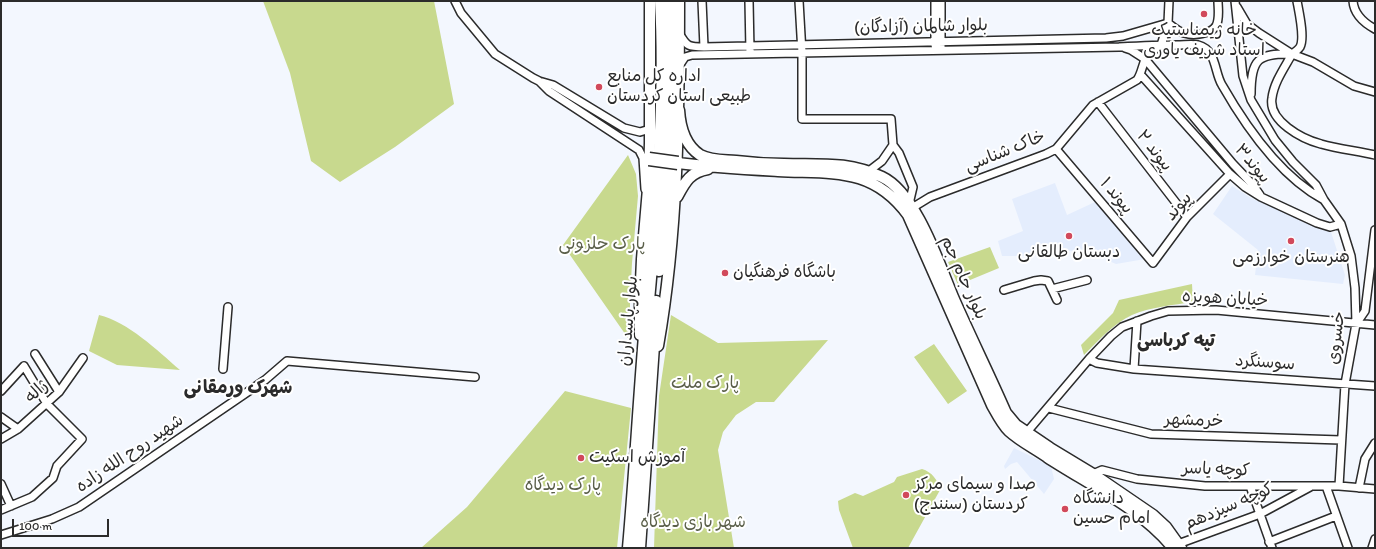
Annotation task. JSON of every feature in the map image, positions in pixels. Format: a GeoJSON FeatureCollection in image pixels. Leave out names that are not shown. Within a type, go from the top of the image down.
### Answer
{"type":"FeatureCollection","features":[{"type":"Feature","properties":{"kind":"main road"},"geometry":{"type":"LineString","coordinates":[[646,383],[640,304],[650,129],[650,1]]}},
{"type":"Feature","properties":{"kind":"main road","name":"بلوار پاسداران"},"geometry":{"type":"LineString","coordinates":[[639,548],[646,383],[659,179],[662,78],[661,1]]}},
{"type":"Feature","properties":{"kind":"main road","name":"بلوار پاسداران"},"geometry":{"type":"LineString","coordinates":[[629,548],[640,417],[646,383],[656,300],[668,172],[671,77],[670,1]]}},
{"type":"Feature","properties":{"kind":"main road"},"geometry":{"type":"LineString","coordinates":[[646,383],[665,305],[678,162],[679,1]]}},
{"type":"Feature","properties":{"kind":"main road","name":"بلوار جام جم"},"geometry":{"type":"LineString","coordinates":[[679,110],[680,122],[684,135],[691,146],[702,155],[714,159],[749,163],[822,168],[869,182],[882,188],[901,205],[908,215],[992,405],[1000,420],[1008,430],[1148,522],[1177,547]]}},
{"type":"Feature","properties":{"kind":"main road"},"geometry":{"type":"LineString","coordinates":[[649,159],[678,162]]}},
{"type":"Feature","properties":{"kind":"main road","name":"بلوار جام جم"},"geometry":{"type":"LineString","coordinates":[[678,162],[720,168],[787,172],[841,164],[869,172],[884,178],[894,185],[903,194],[911,206],[938,260],[953,297],[1006,413],[1016,425],[1093,474],[1153,515],[1166,527],[1177,547]]}},
{"type":"Feature","properties":{"kind":"main road"},"geometry":{"type":"LineString","coordinates":[[674,200],[686,181],[694,173],[702,170],[720,168]]}},
{"type":"Feature","properties":{"kind":"street"},"geometry":{"type":"LineString","coordinates":[[455,1],[460,13],[495,54],[539,81],[548,91],[639,150],[643,158],[644,186],[647,200]]}},
{"type":"Feature","properties":{"kind":"street"},"geometry":{"type":"LineString","coordinates":[[702,1],[704,47]]}},
{"type":"Feature","properties":{"kind":"street"},"geometry":{"type":"LineString","coordinates":[[749,1],[750,50]]}},
{"type":"Feature","properties":{"kind":"street"},"geometry":{"type":"LineString","coordinates":[[799,1],[802,45],[802,119],[891,119],[893,145],[899,153],[912,188],[911,206]]}},
{"type":"Feature","properties":{"kind":"street"},"geometry":{"type":"LineString","coordinates":[[935,1],[938,50]]}},
{"type":"Feature","properties":{"kind":"street"},"geometry":{"type":"LineString","coordinates":[[938,42],[941,1]]}},
{"type":"Feature","properties":{"kind":"street"},"geometry":{"type":"LineString","coordinates":[[1141,74],[1145,59],[1151,52],[1161,45],[1168,23],[1169,1]]}},
{"type":"Feature","properties":{"kind":"street"},"geometry":{"type":"LineString","coordinates":[[1168,23],[1184,33],[1198,34],[1210,32],[1217,25],[1219,15],[1218,1]]}},
{"type":"Feature","properties":{"kind":"street"},"geometry":{"type":"LineString","coordinates":[[1297,1],[1302,42],[1298,49],[1292,54],[1274,89],[1271,99],[1272,110],[1278,119],[1291,130],[1307,138],[1321,144],[1375,155]]}},
{"type":"Feature","properties":{"kind":"street"},"geometry":{"type":"LineString","coordinates":[[1353,1],[1356,13],[1364,22],[1375,29]]}},
{"type":"Feature","properties":{"kind":"street"},"geometry":{"type":"LineString","coordinates":[[1235,3],[1247,24],[1292,54],[1313,62],[1354,86],[1375,92]]}},
{"type":"Feature","properties":{"kind":"street","name":"خسروی"},"geometry":{"type":"LineString","coordinates":[[1235,3],[1243,76],[1251,100],[1275,140],[1316,185],[1340,224],[1351,256],[1356,288],[1356,324],[1345,384],[1339,486]]}},
{"type":"Feature","properties":{"kind":"street","name":"بلوار شالمان (آزادگان)"},"geometry":{"type":"LineString","coordinates":[[679,66],[685,57],[692,55],[802,45],[1106,38],[1123,36],[1168,23]]}},
{"type":"Feature","properties":{"kind":"street","name":"بلوار شالمان (آزادگان)"},"geometry":{"type":"LineString","coordinates":[[679,33],[684,43],[691,47],[802,53],[1199,45],[1209,51],[1215,63],[1220,81],[1232,103],[1266,149],[1287,172],[1312,193],[1324,200]]}},
{"type":"Feature","properties":{"kind":"street"},"geometry":{"type":"LineString","coordinates":[[1024,40],[1024,48]]}},
{"type":"Feature","properties":{"kind":"street"},"geometry":{"type":"LineString","coordinates":[[1119,47],[1131,50],[1145,59]]}},
{"type":"Feature","properties":{"kind":"street"},"geometry":{"type":"LineString","coordinates":[[1251,100],[1251,75],[1256,64],[1263,57],[1274,53],[1292,54]]}},
{"type":"Feature","properties":{"kind":"street","name":"پیوند۳"},"geometry":{"type":"LineString","coordinates":[[1145,59],[1232,164],[1253,185],[1261,197]]}},
{"type":"Feature","properties":{"kind":"street","name":"پیوند۳"},"geometry":{"type":"LineString","coordinates":[[1141,74],[1230,174],[1245,187],[1261,197]]}},
{"type":"Feature","properties":{"kind":"street","name":"خاک شناسی"},"geometry":{"type":"LineString","coordinates":[[911,206],[930,197],[1056,149],[1093,105],[1137,80],[1141,74]]}},
{"type":"Feature","properties":{"kind":"street"},"geometry":{"type":"LineString","coordinates":[[539,81],[553,84],[624,128],[640,132],[650,129]]}},
{"type":"Feature","properties":{"kind":"street","name":"پیوند ۲"},"geometry":{"type":"LineString","coordinates":[[1098,102],[1187,218]]}},
{"type":"Feature","properties":{"kind":"street"},"geometry":{"type":"LineString","coordinates":[[593,120],[597,112]]}},
{"type":"Feature","properties":{"kind":"street"},"geometry":{"type":"LineString","coordinates":[[869,172],[882,161],[893,145]]}},
{"type":"Feature","properties":{"kind":"street","name":"پیوند ۱"},"geometry":{"type":"LineString","coordinates":[[1056,149],[1153,263]]}},
{"type":"Feature","properties":{"kind":"street","name":"پیوند"},"geometry":{"type":"LineString","coordinates":[[1153,263],[1187,218],[1230,174]]}},
{"type":"Feature","properties":{"kind":"street"},"geometry":{"type":"LineString","coordinates":[[1261,197],[1317,223],[1330,227],[1340,224]]}},
{"type":"Feature","properties":{"kind":"street"},"geometry":{"type":"LineString","coordinates":[[1356,324],[1366,311],[1373,261],[1375,230]]}},
{"type":"Feature","properties":{"kind":"street"},"geometry":{"type":"LineString","coordinates":[[1004,290],[1041,280],[1048,281],[1056,300]]}},
{"type":"Feature","properties":{"kind":"street"},"geometry":{"type":"LineString","coordinates":[[1052,289],[1087,280]]}},
{"type":"Feature","properties":{"kind":"street"},"geometry":{"type":"LineString","coordinates":[[223,369],[228,306]]}},
{"type":"Feature","properties":{"kind":"street","name":"خیابان هویزه"},"geometry":{"type":"LineString","coordinates":[[1027,432],[1049,408],[1064,387],[1111,336],[1122,327],[1168,311],[1216,310],[1375,325]]}},
{"type":"Feature","properties":{"kind":"street"},"geometry":{"type":"LineString","coordinates":[[1134,369],[1137,321]]}},
{"type":"Feature","properties":{"kind":"street"},"geometry":{"type":"LineString","coordinates":[[35,354],[59,392]]}},
{"type":"Feature","properties":{"kind":"street","name":"ژاله"},"geometry":{"type":"LineString","coordinates":[[1,439],[18,429],[47,404],[59,392],[84,358]]}},
{"type":"Feature","properties":{"kind":"street","name":"سوسنگرد"},"geometry":{"type":"LineString","coordinates":[[1089,359],[1097,363],[1134,369],[1375,386]]}},
{"type":"Feature","properties":{"kind":"street","name":"شهید روح الله زاده"},"geometry":{"type":"LineString","coordinates":[[1,535],[52,519],[79,507],[265,380],[287,361],[475,377]]}},
{"type":"Feature","properties":{"kind":"street"},"geometry":{"type":"LineString","coordinates":[[1,391],[24,366],[47,404],[82,439],[57,466],[53,478],[32,498],[1,510]]}},
{"type":"Feature","properties":{"kind":"street","name":"خرمشهر"},"geometry":{"type":"LineString","coordinates":[[1049,408],[1151,434],[1341,440]]}},
{"type":"Feature","properties":{"kind":"street"},"geometry":{"type":"LineString","coordinates":[[1,417],[18,429]]}},
{"type":"Feature","properties":{"kind":"street"},"geometry":{"type":"LineString","coordinates":[[1359,488],[1365,460],[1375,443]]}},
{"type":"Feature","properties":{"kind":"street","name":"کوچه یاسر"},"geometry":{"type":"LineString","coordinates":[[1093,474],[1102,470],[1137,479],[1206,486],[1339,486],[1375,489]]}},
{"type":"Feature","properties":{"kind":"street"},"geometry":{"type":"LineString","coordinates":[[1,484],[11,506]]}},
{"type":"Feature","properties":{"kind":"street"},"geometry":{"type":"LineString","coordinates":[[1250,486],[1270,545],[1336,516]]}},
{"type":"Feature","properties":{"kind":"street","name":"کوچه سیزدهم"},"geometry":{"type":"LineString","coordinates":[[1177,547],[1260,514],[1312,486]]}},
{"type":"Feature","properties":{"kind":"street"},"geometry":{"type":"LineString","coordinates":[[1326,486],[1348,548]]}},
{"type":"Feature","properties":{"kind":"street"},"geometry":{"type":"LineString","coordinates":[[1372,548],[1375,539]]}},
{"type":"Feature","properties":{"kind":"shaded area","name":"دبستان طالقانی"},"geometry":{"type":"Polygon","coordinates":[[[1055,183],[1067,215],[1095,202],[1136,246],[1145,259],[1116,264],[1098,256],[1048,247],[1031,256],[1002,256],[998,241],[1023,231],[1012,199],[1055,183]]]}},
{"type":"Feature","properties":{"kind":"shaded area","name":"هنرستان خوارزمی"},"geometry":{"type":"Polygon","coordinates":[[[1232,186],[1251,198],[1331,232],[1345,275],[1343,284],[1255,275],[1258,250],[1213,214],[1232,186]]]}},
{"type":"Feature","properties":{"kind":"shaded area"},"geometry":{"type":"Polygon","coordinates":[[[1014,448],[1051,466],[1054,479],[1044,494],[1017,462],[1011,464],[1005,469],[1004,466],[1014,448]]]}},
{"type":"Feature","properties":{"kind":"green space"},"geometry":{"type":"Polygon","coordinates":[[[263,1],[434,1],[454,104],[395,147],[340,182],[311,161],[290,73],[263,1]]]}},
{"type":"Feature","properties":{"kind":"green space","name":"پارک حلزونی"},"geometry":{"type":"Polygon","coordinates":[[[628,155],[636,174],[638,196],[632,263],[630,341],[563,245],[628,155]]]}},
{"type":"Feature","properties":{"kind":"green space"},"geometry":{"type":"Polygon","coordinates":[[[990,247],[999,268],[958,285],[948,262],[990,247]]]}},
{"type":"Feature","properties":{"kind":"green space"},"geometry":{"type":"Polygon","coordinates":[[[1192,284],[1193,302],[1154,308],[1125,318],[1113,327],[1084,355],[1081,345],[1113,313],[1119,300],[1192,284]]]}},
{"type":"Feature","properties":{"kind":"green space"},"geometry":{"type":"Polygon","coordinates":[[[99,315],[131,330],[180,370],[117,365],[89,351],[99,315]]]}},
{"type":"Feature","properties":{"kind":"green space","name":"پارک ملت"},"geometry":{"type":"Polygon","coordinates":[[[671,315],[718,343],[828,340],[774,402],[756,402],[736,415],[723,432],[718,450],[734,548],[654,548],[659,396],[671,315]]]}},
{"type":"Feature","properties":{"kind":"green space"},"geometry":{"type":"Polygon","coordinates":[[[934,344],[967,391],[948,404],[914,357],[934,344]]]}},
{"type":"Feature","properties":{"kind":"green space","name":"پارک دیدگاه"},"geometry":{"type":"Polygon","coordinates":[[[565,391],[631,408],[617,548],[421,548],[467,507],[565,391]]]}},
{"type":"Feature","properties":{"kind":"green space"},"geometry":{"type":"Polygon","coordinates":[[[922,469],[929,472],[934,477],[940,490],[908,548],[853,548],[839,510],[838,501],[855,493],[863,496],[894,482],[897,477],[922,469]]]}},
{"type":"Feature","properties":{"kind":"place","name":"خانه ژیمناستیک استاد شریف یاوری"},"geometry":{"type":"Point","coordinates":[1204,14]}},
{"type":"Feature","properties":{"kind":"place","name":"اداره کل منابع طبیعی استان کردستان"},"geometry":{"type":"Point","coordinates":[599,87]}},
{"type":"Feature","properties":{"kind":"place","name":"دبستان طالقانی"},"geometry":{"type":"Point","coordinates":[1069,236]}},
{"type":"Feature","properties":{"kind":"place","name":"هنرستان خوارزمی"},"geometry":{"type":"Point","coordinates":[1291,241]}},
{"type":"Feature","properties":{"kind":"place","name":"باشگاه فرهنگیان"},"geometry":{"type":"Point","coordinates":[725,273]}},
{"type":"Feature","properties":{"kind":"place","name":"آموزش اسکیت"},"geometry":{"type":"Point","coordinates":[581,458]}},
{"type":"Feature","properties":{"kind":"place","name":"صدا و سیمای مرکز کردستان (سنندج)"},"geometry":{"type":"Point","coordinates":[906,495]}},
{"type":"Feature","properties":{"kind":"place","name":"دانشگاه امام حسین"},"geometry":{"type":"Point","coordinates":[1065,509]}},
{"type":"Feature","properties":{"kind":"district","name":"تپه کرباسی"},"geometry":{"type":"Point","coordinates":[1176,341]}},
{"type":"Feature","properties":{"kind":"district","name":"شهرک ورمقانی"},"geometry":{"type":"Point","coordinates":[238,388]}},
{"type":"Feature","properties":{"kind":"park label","name":"شهر بازی دیدگاه"},"geometry":{"type":"Point","coordinates":[693,523]}}]}
